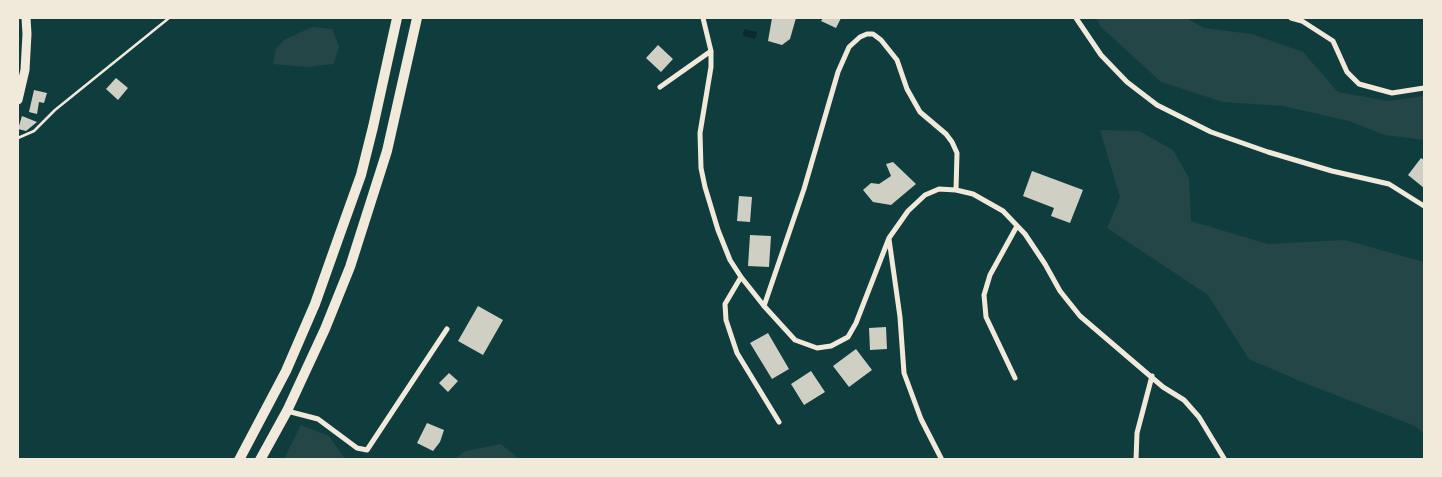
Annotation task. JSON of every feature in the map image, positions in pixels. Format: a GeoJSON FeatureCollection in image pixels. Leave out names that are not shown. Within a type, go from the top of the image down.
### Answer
{"type":"FeatureCollection","features":[{"type":"Feature","properties":{"kind":"highway"},"geometry":{"type":"LineString","coordinates":[[239,460],[286,371],[315,304],[361,175],[397,18]]}},
{"type":"Feature","properties":{"kind":"highway"},"geometry":{"type":"LineString","coordinates":[[260,460],[288,411],[325,329],[350,267],[387,150],[417,18]]}},
{"type":"Feature","properties":{"kind":"main road"},"geometry":{"type":"LineString","coordinates":[[18,100],[24,70],[27,34],[26,18]]}},
{"type":"Feature","properties":{"kind":"street"},"geometry":{"type":"LineString","coordinates":[[703,18],[712,51],[700,133],[702,168],[718,230],[730,260],[741,277],[795,340],[817,348],[831,346],[848,337],[856,323],[889,238],[908,211],[924,195],[939,188],[973,194],[1003,211],[1025,234],[1046,264],[1060,291],[1080,316],[1164,387],[1184,400],[1199,417],[1225,460]]}},
{"type":"Feature","properties":{"kind":"street"},"geometry":{"type":"LineString","coordinates":[[1076,18],[1101,55],[1127,82],[1157,106],[1211,132],[1268,152],[1332,171],[1389,184],[1424,206]]}},
{"type":"Feature","properties":{"kind":"street"},"geometry":{"type":"LineString","coordinates":[[1292,18],[1302,21],[1333,41],[1347,72],[1359,84],[1392,93],[1424,88]]}},
{"type":"Feature","properties":{"kind":"street"},"geometry":{"type":"LineString","coordinates":[[764,306],[804,189],[838,72],[849,47],[860,37],[873,34],[881,40],[897,60],[907,89],[920,112],[946,134],[952,142],[956,153],[956,190]]}},
{"type":"Feature","properties":{"kind":"street"},"geometry":{"type":"LineString","coordinates":[[660,87],[712,51]]}},
{"type":"Feature","properties":{"kind":"street"},"geometry":{"type":"LineString","coordinates":[[1015,378],[986,318],[984,295],[990,276],[1017,226]]}},
{"type":"Feature","properties":{"kind":"street"},"geometry":{"type":"LineString","coordinates":[[889,238],[900,317],[904,374],[921,419],[942,460]]}},
{"type":"Feature","properties":{"kind":"street"},"geometry":{"type":"LineString","coordinates":[[741,277],[726,304],[726,320],[737,353],[779,422]]}},
{"type":"Feature","properties":{"kind":"street"},"geometry":{"type":"LineString","coordinates":[[288,411],[318,418],[357,448],[367,450],[447,329]]}},
{"type":"Feature","properties":{"kind":"street"},"geometry":{"type":"LineString","coordinates":[[1136,460],[1138,433],[1152,376]]}},
{"type":"Feature","properties":{"kind":"lane"},"geometry":{"type":"LineString","coordinates":[[18,138],[34,131],[55,110],[169,18]]}},
{"type":"Feature","properties":{"kind":"shaded area"},"geometry":{"type":"Polygon","coordinates":[[[1096,18],[1186,18],[1204,28],[1252,34],[1303,52],[1338,92],[1388,101],[1424,96],[1424,140],[1385,135],[1349,121],[1283,106],[1223,102],[1161,82],[1101,27],[1096,18]]]}},
{"type":"Feature","properties":{"kind":"shaded area"},"geometry":{"type":"Polygon","coordinates":[[[312,27],[332,29],[339,46],[334,64],[306,67],[273,64],[276,49],[284,40],[312,27]]]}},
{"type":"Feature","properties":{"kind":"shaded area"},"geometry":{"type":"Polygon","coordinates":[[[744,29],[757,32],[755,39],[743,36],[744,29]]]}},
{"type":"Feature","properties":{"kind":"shaded area"},"geometry":{"type":"Polygon","coordinates":[[[1100,130],[1139,131],[1173,150],[1189,178],[1191,221],[1268,244],[1345,240],[1424,262],[1424,434],[1415,426],[1249,359],[1208,295],[1107,228],[1120,197],[1100,130]]]}},
{"type":"Feature","properties":{"kind":"shaded area"},"geometry":{"type":"Polygon","coordinates":[[[301,425],[329,436],[345,459],[284,459],[301,425]]]}},
{"type":"Feature","properties":{"kind":"shaded area"},"geometry":{"type":"Polygon","coordinates":[[[501,444],[519,459],[454,459],[466,451],[501,444]]]}},
{"type":"Feature","properties":{"kind":"building"},"geometry":{"type":"Polygon","coordinates":[[[772,18],[796,18],[790,39],[782,45],[768,41],[772,18]]]}},
{"type":"Feature","properties":{"kind":"building"},"geometry":{"type":"Polygon","coordinates":[[[823,18],[841,18],[836,28],[821,21],[823,18]]]}},
{"type":"Feature","properties":{"kind":"building"},"geometry":{"type":"Polygon","coordinates":[[[658,45],[673,59],[661,72],[646,58],[658,45]]]}},
{"type":"Feature","properties":{"kind":"building"},"geometry":{"type":"Polygon","coordinates":[[[116,78],[128,88],[118,100],[106,89],[116,78]]]}},
{"type":"Feature","properties":{"kind":"building"},"geometry":{"type":"Polygon","coordinates":[[[34,90],[47,93],[44,103],[39,102],[37,114],[29,112],[34,90]]]}},
{"type":"Feature","properties":{"kind":"building"},"geometry":{"type":"Polygon","coordinates":[[[22,116],[37,122],[26,131],[18,129],[22,116]]]}},
{"type":"Feature","properties":{"kind":"building"},"geometry":{"type":"Polygon","coordinates":[[[1421,158],[1424,160],[1424,188],[1408,175],[1421,158]]]}},
{"type":"Feature","properties":{"kind":"building"},"geometry":{"type":"Polygon","coordinates":[[[893,162],[916,184],[891,205],[873,202],[863,190],[871,183],[879,184],[891,176],[886,164],[893,162]]]}},
{"type":"Feature","properties":{"kind":"building"},"geometry":{"type":"Polygon","coordinates":[[[1032,171],[1083,190],[1070,223],[1051,216],[1054,208],[1023,196],[1032,171]]]}},
{"type":"Feature","properties":{"kind":"building"},"geometry":{"type":"Polygon","coordinates":[[[739,196],[752,197],[750,222],[737,221],[739,196]]]}},
{"type":"Feature","properties":{"kind":"building"},"geometry":{"type":"Polygon","coordinates":[[[750,235],[771,236],[769,267],[748,266],[750,235]]]}},
{"type":"Feature","properties":{"kind":"building"},"geometry":{"type":"Polygon","coordinates":[[[478,306],[503,320],[483,355],[458,341],[478,306]]]}},
{"type":"Feature","properties":{"kind":"building"},"geometry":{"type":"Polygon","coordinates":[[[886,327],[887,349],[870,350],[869,328],[886,327]]]}},
{"type":"Feature","properties":{"kind":"building"},"geometry":{"type":"Polygon","coordinates":[[[768,333],[789,369],[772,379],[750,343],[768,333]]]}},
{"type":"Feature","properties":{"kind":"building"},"geometry":{"type":"Polygon","coordinates":[[[856,349],[872,370],[849,387],[833,366],[856,349]]]}},
{"type":"Feature","properties":{"kind":"building"},"geometry":{"type":"Polygon","coordinates":[[[811,371],[825,392],[804,405],[791,384],[811,371]]]}},
{"type":"Feature","properties":{"kind":"building"},"geometry":{"type":"Polygon","coordinates":[[[449,373],[458,381],[448,392],[439,383],[449,373]]]}},
{"type":"Feature","properties":{"kind":"building"},"geometry":{"type":"Polygon","coordinates":[[[427,423],[444,430],[440,442],[433,451],[417,443],[427,423]]]}}]}
